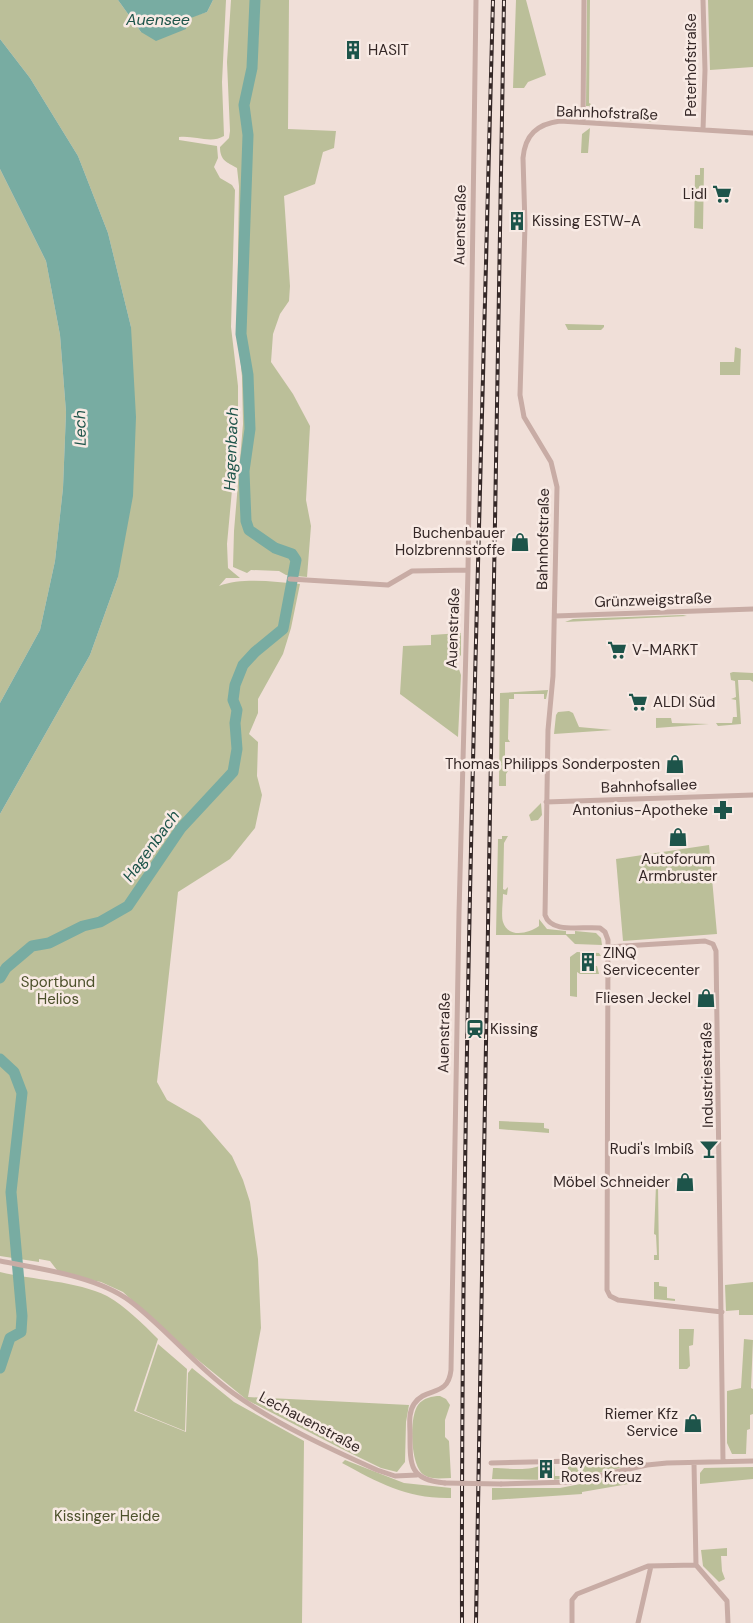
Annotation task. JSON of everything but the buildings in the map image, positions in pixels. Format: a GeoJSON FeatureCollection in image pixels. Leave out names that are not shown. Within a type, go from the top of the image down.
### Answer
{"type":"FeatureCollection","features":[{"type":"Feature","properties":{"kind":"street","name":"Auenstraße"},"geometry":{"type":"LineString","coordinates":[[417,1474],[410,1458],[411,1411],[421,1398],[446,1386],[450,1379],[451,1370],[458,913],[468,570],[476,0]]}},
{"type":"Feature","properties":{"kind":"street"},"geometry":{"type":"LineString","coordinates":[[583,122],[584,0]]}},
{"type":"Feature","properties":{"kind":"street","name":"Peterhofstraße"},"geometry":{"type":"LineString","coordinates":[[703,0],[705,70],[703,130]]}},
{"type":"Feature","properties":{"kind":"street","name":"Bahnhofstraße"},"geometry":{"type":"LineString","coordinates":[[608,948],[607,936],[600,928],[553,927],[547,922],[544,915],[548,730],[553,676],[555,616],[556,481],[547,454],[528,427],[520,395],[525,225],[523,158],[526,142],[536,129],[555,122],[583,122],[753,133]]}},
{"type":"Feature","properties":{"kind":"street","name":"Auenstraße"},"geometry":{"type":"LineString","coordinates":[[290,579],[388,585],[412,571],[468,570]]}},
{"type":"Feature","properties":{"kind":"street","name":"Grünzweigstraße"},"geometry":{"type":"LineString","coordinates":[[555,616],[753,609]]}},
{"type":"Feature","properties":{"kind":"street","name":"Bahnhofsallee"},"geometry":{"type":"LineString","coordinates":[[546,802],[753,794]]}},
{"type":"Feature","properties":{"kind":"street","name":"Industriestraße"},"geometry":{"type":"LineString","coordinates":[[608,948],[705,941],[713,944],[716,951],[723,1461]]}},
{"type":"Feature","properties":{"kind":"street"},"geometry":{"type":"LineString","coordinates":[[608,948],[607,1290],[610,1296],[618,1300],[722,1312]]}},
{"type":"Feature","properties":{"kind":"street","name":"Lechauenstraße"},"geometry":{"type":"LineString","coordinates":[[0,1261],[80,1280],[116,1293],[130,1301],[183,1352],[247,1403],[377,1470],[396,1476],[417,1474],[426,1480],[445,1483],[570,1482],[647,1465],[753,1461]]}},
{"type":"Feature","properties":{"kind":"street","name":"Lechauenstraße"},"geometry":{"type":"LineString","coordinates":[[491,1463],[622,1460],[636,1461],[647,1465]]}},
{"type":"Feature","properties":{"kind":"street"},"geometry":{"type":"LineString","coordinates":[[694,1462],[696,1565],[727,1601],[728,1623]]}},
{"type":"Feature","properties":{"kind":"street"},"geometry":{"type":"LineString","coordinates":[[572,1623],[572,1600],[577,1594],[651,1566],[696,1565]]}},
{"type":"Feature","properties":{"kind":"street"},"geometry":{"type":"LineString","coordinates":[[638,1623],[651,1566]]}},
{"type":"Feature","properties":{"kind":"green space","name":"Sportbund Helios"},"geometry":{"type":"Polygon","coordinates":[[[0,0],[118,0],[141,32],[207,12],[213,0],[226,0],[222,82],[224,136],[214,139],[179,137],[179,140],[217,146],[218,158],[214,167],[220,178],[232,185],[235,190],[231,327],[238,386],[238,425],[227,544],[228,568],[240,578],[226,578],[219,586],[249,581],[300,584],[291,628],[283,654],[258,699],[258,713],[249,734],[258,742],[257,776],[262,795],[255,828],[230,859],[178,892],[157,1082],[167,1100],[200,1119],[232,1156],[250,1202],[258,1259],[261,1328],[248,1397],[409,1405],[406,1422],[405,1462],[397,1472],[381,1468],[247,1400],[187,1351],[123,1292],[101,1282],[60,1274],[50,1261],[39,1259],[39,1262],[0,1256],[0,814],[90,655],[118,577],[131,327],[108,233],[78,156],[30,78],[0,39],[0,0]]]}},
{"type":"Feature","properties":{"kind":"green space"},"geometry":{"type":"Polygon","coordinates":[[[231,0],[253,0],[250,68],[241,104],[246,135],[242,163],[244,164],[244,186],[239,334],[246,375],[249,429],[242,470],[245,528],[265,542],[271,540],[251,529],[248,522],[246,472],[252,428],[243,334],[247,166],[251,123],[248,105],[255,71],[259,31],[258,0],[289,0],[288,129],[336,131],[334,148],[323,152],[315,184],[284,196],[290,286],[289,301],[280,314],[273,334],[271,362],[293,394],[310,426],[306,500],[311,526],[307,577],[286,575],[279,571],[251,570],[247,573],[233,567],[234,531],[243,424],[242,377],[237,320],[239,186],[237,168],[227,162],[220,152],[220,147],[229,138],[230,131],[227,62],[231,0]]]}},
{"type":"Feature","properties":{"kind":"green space"},"geometry":{"type":"Polygon","coordinates":[[[516,0],[526,0],[546,75],[528,82],[524,88],[513,88],[516,0]]]}},
{"type":"Feature","properties":{"kind":"green space"},"geometry":{"type":"Polygon","coordinates":[[[587,0],[590,0],[589,103],[593,111],[600,116],[655,119],[654,122],[599,118],[591,113],[589,106],[586,106],[587,0]]]}},
{"type":"Feature","properties":{"kind":"green space"},"geometry":{"type":"Polygon","coordinates":[[[708,0],[753,0],[753,67],[710,70],[708,0]]]}},
{"type":"Feature","properties":{"kind":"green space"},"geometry":{"type":"Polygon","coordinates":[[[590,128],[588,153],[581,153],[582,134],[590,128]]]}},
{"type":"Feature","properties":{"kind":"green space"},"geometry":{"type":"Polygon","coordinates":[[[700,168],[704,168],[703,229],[694,228],[695,175],[700,175],[700,168]]]}},
{"type":"Feature","properties":{"kind":"green space"},"geometry":{"type":"Polygon","coordinates":[[[0,169],[46,261],[60,335],[66,412],[63,488],[55,561],[40,630],[0,703],[0,169]]]}},
{"type":"Feature","properties":{"kind":"green space"},"geometry":{"type":"Polygon","coordinates":[[[565,324],[604,325],[604,327],[601,330],[568,330],[565,324]]]}},
{"type":"Feature","properties":{"kind":"green space"},"geometry":{"type":"Polygon","coordinates":[[[735,347],[741,349],[740,375],[720,375],[720,362],[734,362],[735,347]]]}},
{"type":"Feature","properties":{"kind":"green space"},"geometry":{"type":"Polygon","coordinates":[[[687,616],[565,622],[573,619],[687,616]]]}},
{"type":"Feature","properties":{"kind":"green space"},"geometry":{"type":"Polygon","coordinates":[[[461,633],[461,655],[456,661],[461,675],[458,737],[400,694],[403,646],[431,645],[431,635],[461,633]]]}},
{"type":"Feature","properties":{"kind":"green space"},"geometry":{"type":"Polygon","coordinates":[[[730,673],[753,673],[753,682],[750,680],[738,680],[741,724],[718,726],[716,723],[732,723],[733,717],[737,717],[736,700],[731,699],[736,697],[735,681],[731,680],[730,673]]]}},
{"type":"Feature","properties":{"kind":"green space"},"geometry":{"type":"Polygon","coordinates":[[[548,690],[546,699],[544,699],[544,694],[514,694],[514,699],[509,699],[508,739],[510,742],[505,742],[505,768],[508,771],[506,774],[506,786],[499,786],[500,693],[548,690]]]}},
{"type":"Feature","properties":{"kind":"green space"},"geometry":{"type":"Polygon","coordinates":[[[569,711],[573,713],[579,727],[612,730],[554,734],[556,715],[558,712],[569,711]]]}},
{"type":"Feature","properties":{"kind":"green space"},"geometry":{"type":"Polygon","coordinates":[[[656,718],[671,718],[672,723],[709,724],[656,728],[656,718]]]}},
{"type":"Feature","properties":{"kind":"green space"},"geometry":{"type":"Polygon","coordinates":[[[541,803],[542,815],[538,820],[531,821],[529,815],[541,803]]]}},
{"type":"Feature","properties":{"kind":"green space"},"geometry":{"type":"Polygon","coordinates":[[[502,836],[508,836],[504,843],[503,889],[505,890],[508,887],[507,895],[503,894],[502,912],[503,922],[509,931],[519,933],[534,929],[539,926],[539,919],[547,929],[566,931],[566,934],[575,934],[575,931],[596,933],[601,938],[602,945],[575,944],[566,935],[496,935],[498,839],[502,839],[502,836]]]}},
{"type":"Feature","properties":{"kind":"green space"},"geometry":{"type":"Polygon","coordinates":[[[709,845],[717,934],[623,941],[616,859],[709,845]]]}},
{"type":"Feature","properties":{"kind":"green space"},"geometry":{"type":"Polygon","coordinates":[[[577,952],[599,953],[601,956],[580,956],[580,966],[597,966],[599,974],[580,974],[577,972],[577,997],[570,996],[570,957],[577,952]]]}},
{"type":"Feature","properties":{"kind":"green space"},"geometry":{"type":"Polygon","coordinates":[[[499,1121],[544,1123],[544,1128],[549,1129],[549,1133],[499,1129],[499,1121]]]}},
{"type":"Feature","properties":{"kind":"green space"},"geometry":{"type":"Polygon","coordinates":[[[656,1185],[658,1185],[659,1260],[654,1260],[654,1255],[657,1255],[656,1235],[654,1234],[656,1185]]]}},
{"type":"Feature","properties":{"kind":"green space","name":"Kissinger Heide"},"geometry":{"type":"Polygon","coordinates":[[[0,1272],[69,1284],[107,1296],[127,1310],[158,1339],[134,1411],[186,1432],[188,1373],[192,1368],[234,1402],[304,1441],[302,1623],[0,1623],[0,1272]]]}},
{"type":"Feature","properties":{"kind":"green space"},"geometry":{"type":"Polygon","coordinates":[[[654,1282],[659,1282],[659,1286],[667,1287],[667,1298],[675,1299],[675,1301],[654,1299],[654,1282]]]}},
{"type":"Feature","properties":{"kind":"green space"},"geometry":{"type":"Polygon","coordinates":[[[753,1282],[753,1315],[739,1315],[739,1310],[726,1311],[725,1285],[753,1282]]]}},
{"type":"Feature","properties":{"kind":"green space"},"geometry":{"type":"Polygon","coordinates":[[[679,1329],[694,1329],[693,1345],[689,1346],[690,1366],[687,1369],[679,1369],[679,1329]]]}},
{"type":"Feature","properties":{"kind":"green space"},"geometry":{"type":"Polygon","coordinates":[[[744,1339],[753,1340],[751,1388],[753,1389],[753,1414],[750,1415],[750,1429],[747,1430],[746,1454],[732,1454],[727,1443],[727,1391],[741,1388],[744,1339]]]}},
{"type":"Feature","properties":{"kind":"green space"},"geometry":{"type":"Polygon","coordinates":[[[158,1344],[187,1369],[185,1431],[136,1411],[158,1344]]]}},
{"type":"Feature","properties":{"kind":"green space"},"geometry":{"type":"Polygon","coordinates":[[[440,1396],[446,1399],[450,1405],[445,1420],[445,1437],[449,1441],[451,1478],[434,1478],[424,1475],[419,1470],[416,1462],[412,1441],[413,1420],[418,1405],[425,1399],[440,1396]]]}},
{"type":"Feature","properties":{"kind":"green space"},"geometry":{"type":"Polygon","coordinates":[[[345,1460],[404,1483],[451,1488],[451,1498],[435,1498],[407,1493],[368,1477],[342,1463],[345,1460]]]}},
{"type":"Feature","properties":{"kind":"green space"},"geometry":{"type":"Polygon","coordinates":[[[543,1464],[554,1464],[555,1476],[568,1476],[568,1465],[624,1464],[625,1467],[580,1477],[552,1480],[492,1479],[493,1468],[526,1469],[543,1464]]]}},
{"type":"Feature","properties":{"kind":"green space"},"geometry":{"type":"Polygon","coordinates":[[[753,1467],[753,1479],[700,1484],[700,1473],[704,1468],[753,1467]]]}},
{"type":"Feature","properties":{"kind":"green space"},"geometry":{"type":"Polygon","coordinates":[[[641,1472],[640,1482],[582,1492],[582,1494],[492,1500],[492,1488],[560,1488],[641,1472]]]}},
{"type":"Feature","properties":{"kind":"green space"},"geometry":{"type":"Polygon","coordinates":[[[727,1548],[727,1556],[721,1556],[722,1571],[725,1579],[719,1582],[703,1566],[701,1550],[727,1548]]]}},
{"type":"Feature","properties":{"kind":"water","name":"Auensee"},"geometry":{"type":"Polygon","coordinates":[[[118,0],[213,0],[207,12],[188,19],[186,29],[156,41],[141,32],[118,0]]]}},
{"type":"Feature","properties":{"kind":"water","name":"Lech"},"geometry":{"type":"Polygon","coordinates":[[[0,39],[30,78],[78,156],[108,233],[131,327],[136,417],[133,496],[118,577],[90,655],[0,814],[0,703],[40,630],[55,561],[63,488],[66,412],[60,335],[46,261],[0,169],[0,39]]]}},
{"type":"Feature","properties":{"kind":"waterway","name":"Hagenbach"},"geometry":{"type":"LineString","coordinates":[[0,978],[6,968],[32,946],[49,943],[83,926],[100,922],[128,906],[181,828],[233,772],[237,749],[235,723],[237,710],[233,700],[235,685],[243,665],[255,652],[283,629],[296,560],[292,554],[275,548],[249,530],[246,521],[244,471],[250,429],[248,375],[241,334],[248,135],[244,105],[252,68],[255,0]]}},
{"type":"Feature","properties":{"kind":"waterway","name":"Hagenbach"},"geometry":{"type":"LineString","coordinates":[[0,1059],[14,1072],[22,1093],[11,1192],[22,1316],[21,1332],[10,1338],[0,1368]]}},
{"type":"Feature","properties":{"kind":"railway"},"geometry":{"type":"LineString","coordinates":[[462,1623],[464,1240],[468,986],[493,0]]}},
{"type":"Feature","properties":{"kind":"railway"},"geometry":{"type":"LineString","coordinates":[[476,1623],[504,0]]}},
{"type":"Feature","properties":{"kind":"place","name":"HASIT"},"geometry":{"type":"Point","coordinates":[353,50]}},
{"type":"Feature","properties":{"kind":"place","name":"Lidl"},"geometry":{"type":"Point","coordinates":[722,194]}},
{"type":"Feature","properties":{"kind":"place","name":"Kissing ESTW-A"},"geometry":{"type":"Point","coordinates":[517,221]}},
{"type":"Feature","properties":{"kind":"place","name":"Buchenbauer Holzbrennstoffe"},"geometry":{"type":"Point","coordinates":[520,542]}},
{"type":"Feature","properties":{"kind":"place","name":"V-MARKT"},"geometry":{"type":"Point","coordinates":[617,650]}},
{"type":"Feature","properties":{"kind":"place","name":"ALDI Süd"},"geometry":{"type":"Point","coordinates":[638,702]}},
{"type":"Feature","properties":{"kind":"place","name":"Thomas Philipps Sonderposten"},"geometry":{"type":"Point","coordinates":[675,764]}},
{"type":"Feature","properties":{"kind":"place","name":"Antonius-Apotheke"},"geometry":{"type":"Point","coordinates":[723,810]}},
{"type":"Feature","properties":{"kind":"place","name":"Autoforum Armbruster"},"geometry":{"type":"Point","coordinates":[678,837]}},
{"type":"Feature","properties":{"kind":"place","name":"ZINQ Servicecenter"},"geometry":{"type":"Point","coordinates":[588,962]}},
{"type":"Feature","properties":{"kind":"place","name":"Fliesen Jeckel"},"geometry":{"type":"Point","coordinates":[706,998]}},
{"type":"Feature","properties":{"kind":"place","name":"Kissing"},"geometry":{"type":"Point","coordinates":[475,1029]}},
{"type":"Feature","properties":{"kind":"place","name":"Rudi's Imbiß"},"geometry":{"type":"Point","coordinates":[709,1149]}},
{"type":"Feature","properties":{"kind":"place","name":"Möbel Schneider"},"geometry":{"type":"Point","coordinates":[685,1182]}},
{"type":"Feature","properties":{"kind":"place","name":"Riemer Kfz Service"},"geometry":{"type":"Point","coordinates":[693,1423]}},
{"type":"Feature","properties":{"kind":"place","name":"Bayerisches Rotes Kreuz"},"geometry":{"type":"Point","coordinates":[546,1469]}}]}
